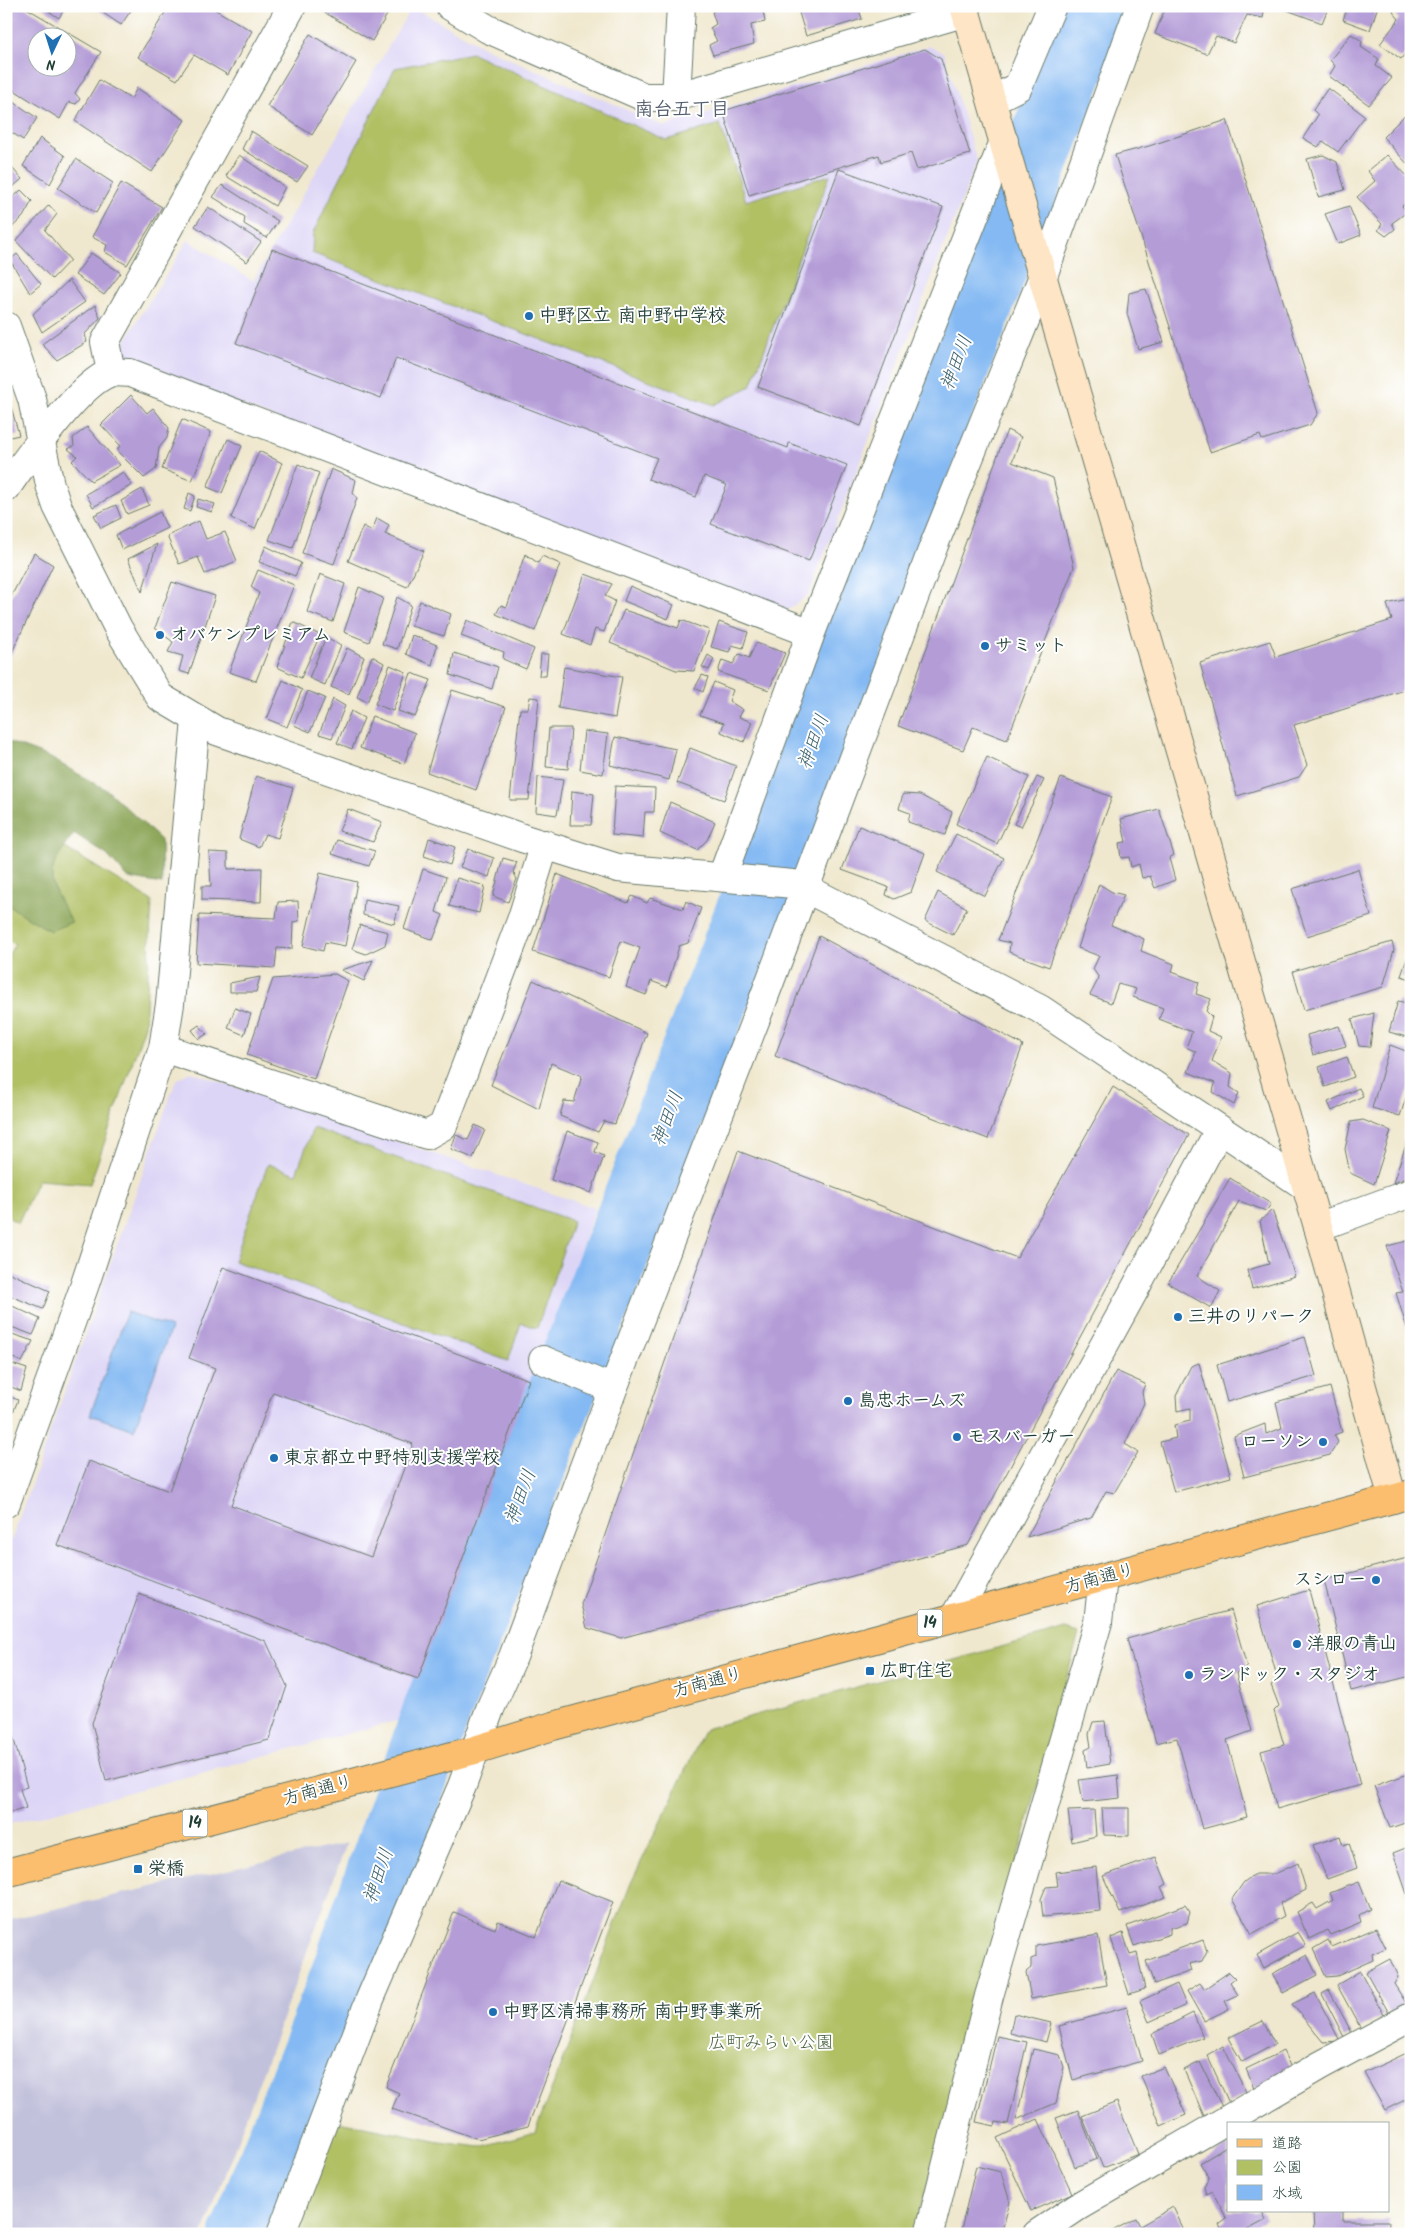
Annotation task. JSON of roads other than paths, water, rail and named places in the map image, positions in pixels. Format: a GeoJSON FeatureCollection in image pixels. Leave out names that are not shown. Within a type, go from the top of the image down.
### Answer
{"type":"FeatureCollection","features":[{"type":"Feature","properties":{"kind":"main road","name":"方南通り"},"geometry":{"type":"LineString","coordinates":[[6,1873],[463,1753],[553,1726],[955,1616],[1402,1497]]}},
{"type":"Feature","properties":{"kind":"street"},"geometry":{"type":"LineString","coordinates":[[450,6],[488,29],[644,97],[676,98],[965,9],[1040,263],[1305,1186],[1402,1497]]}},
{"type":"Feature","properties":{"kind":"street"},"geometry":{"type":"LineString","coordinates":[[676,98],[681,6]]}},
{"type":"Feature","properties":{"kind":"street"},"geometry":{"type":"LineString","coordinates":[[992,100],[1018,87],[1052,6]]}},
{"type":"Feature","properties":{"kind":"street"},"geometry":{"type":"LineString","coordinates":[[281,2234],[370,1999],[462,1786],[463,1753],[490,1709],[513,1657],[604,1385],[934,545],[1040,263],[1140,6]]}},
{"type":"Feature","properties":{"kind":"street"},"geometry":{"type":"LineString","coordinates":[[111,372],[105,342],[289,7]]}},
{"type":"Feature","properties":{"kind":"street"},"geometry":{"type":"LineString","coordinates":[[728,878],[811,632],[1006,149]]}},
{"type":"Feature","properties":{"kind":"street"},"geometry":{"type":"LineString","coordinates":[[6,326],[32,399],[50,485],[57,506],[118,628],[160,697],[217,731],[618,868],[799,886],[1040,1008],[1305,1186]]}},
{"type":"Feature","properties":{"kind":"street"},"geometry":{"type":"LineString","coordinates":[[6,488],[41,439],[97,380],[111,372],[130,373],[811,632]]}},
{"type":"Feature","properties":{"kind":"street"},"geometry":{"type":"LineString","coordinates":[[6,1504],[84,1287],[163,1048],[170,1004],[196,720]]}},
{"type":"Feature","properties":{"kind":"street"},"geometry":{"type":"LineString","coordinates":[[163,1048],[427,1135],[443,1126],[522,918],[545,844]]}},
{"type":"Feature","properties":{"kind":"street"},"geometry":{"type":"LineString","coordinates":[[955,1616],[1135,1289],[1219,1130]]}},
{"type":"Feature","properties":{"kind":"street"},"geometry":{"type":"LineString","coordinates":[[1318,1227],[1411,1193]]}},
{"type":"Feature","properties":{"kind":"street"},"geometry":{"type":"LineString","coordinates":[[543,1360],[604,1385]]}},
{"type":"Feature","properties":{"kind":"street"},"geometry":{"type":"LineString","coordinates":[[929,2234],[989,1996],[1098,1622],[1103,1578]]}},
{"type":"Feature","properties":{"kind":"street"},"geometry":{"type":"LineString","coordinates":[[1037,2234],[1076,2207],[1321,2065],[1411,2017]]}},
{"type":"Feature","properties":{"kind":"water"},"geometry":{"type":"Polygon","coordinates":[[[127,1312],[171,1328],[134,1430],[90,1415],[127,1312]]]}},
{"type":"Feature","properties":{"kind":"waterway","name":"神田川"},"geometry":{"type":"LineString","coordinates":[[244,2234],[340,1988],[438,1708],[783,826],[907,491],[1095,6]]}},
{"type":"Feature","properties":{"kind":"place","name":"中野区立 南中野中学校"},"geometry":{"type":"Point","coordinates":[529,316]}},
{"type":"Feature","properties":{"kind":"place","name":"オバケンプレミアム"},"geometry":{"type":"Point","coordinates":[160,635]}},
{"type":"Feature","properties":{"kind":"place","name":"サミット"},"geometry":{"type":"Point","coordinates":[985,646]}},
{"type":"Feature","properties":{"kind":"place","name":"三井のリパーク"},"geometry":{"type":"Point","coordinates":[1178,1317]}},
{"type":"Feature","properties":{"kind":"place","name":"島忠ホームズ"},"geometry":{"type":"Point","coordinates":[848,1401]}},
{"type":"Feature","properties":{"kind":"place","name":"モスバーガー"},"geometry":{"type":"Point","coordinates":[957,1437]}},
{"type":"Feature","properties":{"kind":"place","name":"ローソン"},"geometry":{"type":"Point","coordinates":[1323,1442]}},
{"type":"Feature","properties":{"kind":"place","name":"東京都立中野特別支援学校"},"geometry":{"type":"Point","coordinates":[274,1458]}},
{"type":"Feature","properties":{"kind":"place","name":"スシロー"},"geometry":{"type":"Point","coordinates":[1376,1580]}},
{"type":"Feature","properties":{"kind":"place","name":"洋服の青山"},"geometry":{"type":"Point","coordinates":[1297,1644]}},
{"type":"Feature","properties":{"kind":"place","name":"広町住宅"},"geometry":{"type":"Point","coordinates":[870,1671]}},
{"type":"Feature","properties":{"kind":"place","name":"ランドック・スタジオ"},"geometry":{"type":"Point","coordinates":[1189,1675]}},
{"type":"Feature","properties":{"kind":"place","name":"栄橋"},"geometry":{"type":"Point","coordinates":[138,1869]}},
{"type":"Feature","properties":{"kind":"place","name":"中野区清掃事務所 南中野事業所"},"geometry":{"type":"Point","coordinates":[493,2012]}},
{"type":"Feature","properties":{"kind":"district","name":"南台五丁目"},"geometry":{"type":"Point","coordinates":[682,110]}},
{"type":"Feature","properties":{"kind":"park label","name":"広町みらい公園"},"geometry":{"type":"Point","coordinates":[771,2043]}}]}
